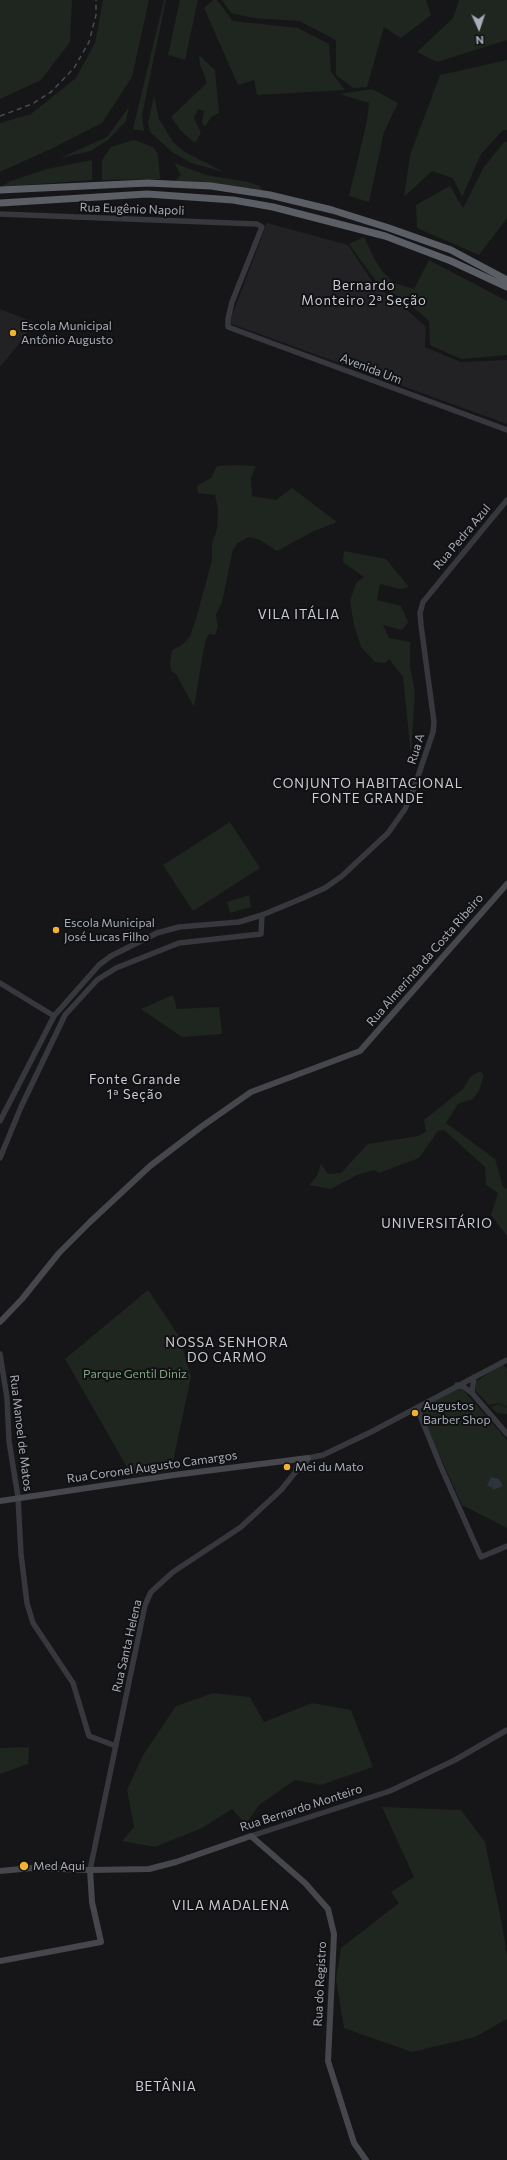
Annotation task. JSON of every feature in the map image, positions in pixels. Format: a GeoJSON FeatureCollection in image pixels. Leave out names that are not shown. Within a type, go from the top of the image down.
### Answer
{"type":"FeatureCollection","features":[{"type":"Feature","properties":{"kind":"highway"},"geometry":{"type":"LineString","coordinates":[[0,190],[148,183],[211,186],[270,195],[332,210],[451,250],[507,280]]}},
{"type":"Feature","properties":{"kind":"highway"},"geometry":{"type":"LineString","coordinates":[[0,203],[147,194],[233,200],[273,207],[385,236],[452,261],[507,287]]}},
{"type":"Feature","properties":{"kind":"main road","name":"Rua Almerinda da Costa Ribeiro"},"geometry":{"type":"LineString","coordinates":[[0,1322],[22,1300],[59,1253],[90,1222],[150,1166],[201,1127],[251,1092],[360,1051],[507,884]]}},
{"type":"Feature","properties":{"kind":"main road","name":"Rua Coronel Augusto Camargos"},"geometry":{"type":"LineString","coordinates":[[0,1501],[298,1464],[308,1458]]}},
{"type":"Feature","properties":{"kind":"main road","name":"Rua Bernardo Monteiro"},"geometry":{"type":"LineString","coordinates":[[0,1872],[32,1868],[90,1870],[149,1869],[176,1862],[251,1836]]}},
{"type":"Feature","properties":{"kind":"main road","name":"Rua do Registro"},"geometry":{"type":"LineString","coordinates":[[251,1836],[305,1883],[328,1909],[334,1934],[328,2061],[354,2143],[366,2160]]}},
{"type":"Feature","properties":{"kind":"main road"},"geometry":{"type":"LineString","coordinates":[[0,1961],[101,1942],[92,1902],[90,1870]]}},
{"type":"Feature","properties":{"kind":"street","name":"Rua Eugênio Napoli"},"geometry":{"type":"LineString","coordinates":[[0,214],[250,223],[262,227],[232,302],[228,319],[228,327]]}},
{"type":"Feature","properties":{"kind":"street","name":"Avenida Um"},"geometry":{"type":"LineString","coordinates":[[228,327],[507,430]]}},
{"type":"Feature","properties":{"kind":"street","name":"Rua Pedra Azul"},"geometry":{"type":"LineString","coordinates":[[434,588],[507,500]]}},
{"type":"Feature","properties":{"kind":"street","name":"Rua A"},"geometry":{"type":"LineString","coordinates":[[0,1121],[54,1016],[99,964],[111,956],[157,933],[179,927],[239,922],[262,916],[325,888],[342,876],[388,833],[405,808],[414,791],[431,742],[434,722],[420,613],[423,602],[434,588]]}},
{"type":"Feature","properties":{"kind":"street"},"geometry":{"type":"LineString","coordinates":[[0,1158],[21,1107],[65,1015],[98,980],[116,968],[179,943],[261,934],[262,916]]}},
{"type":"Feature","properties":{"kind":"street"},"geometry":{"type":"LineString","coordinates":[[0,983],[54,1016]]}},
{"type":"Feature","properties":{"kind":"street","name":"Rua Manoel de Matos"},"geometry":{"type":"LineString","coordinates":[[0,1354],[7,1398],[9,1441],[18,1498],[25,1596],[33,1623],[73,1682],[89,1736],[116,1746]]}},
{"type":"Feature","properties":{"kind":"street"},"geometry":{"type":"LineString","coordinates":[[298,1464],[304,1468],[308,1458],[323,1455],[417,1408],[457,1385],[507,1360]]}},
{"type":"Feature","properties":{"kind":"street"},"geometry":{"type":"LineString","coordinates":[[472,1393],[474,1377]]}},
{"type":"Feature","properties":{"kind":"street"},"geometry":{"type":"LineString","coordinates":[[457,1385],[464,1386],[472,1393],[507,1434]]}},
{"type":"Feature","properties":{"kind":"street"},"geometry":{"type":"LineString","coordinates":[[417,1408],[441,1467],[481,1557],[507,1546]]}},
{"type":"Feature","properties":{"kind":"street","name":"Rua Santa Helena"},"geometry":{"type":"LineString","coordinates":[[90,1870],[145,1605],[151,1592],[158,1584],[173,1572],[241,1527],[281,1490],[298,1464]]}},
{"type":"Feature","properties":{"kind":"street","name":"Rua Bernardo Monteiro"},"geometry":{"type":"LineString","coordinates":[[251,1836],[390,1791],[456,1760],[507,1730]]}},
{"type":"Feature","properties":{"kind":"shaded area"},"geometry":{"type":"Polygon","coordinates":[[[267,223],[348,245],[376,287],[397,301],[426,327],[425,347],[461,362],[507,360],[507,424],[229,323],[267,223]]]}},
{"type":"Feature","properties":{"kind":"shaded area","name":"Escola Municipal Antônio Augusto"},"geometry":{"type":"Polygon","coordinates":[[[0,309],[33,322],[18,345],[0,367],[0,309]]]}},
{"type":"Feature","properties":{"kind":"shaded area"},"geometry":{"type":"Polygon","coordinates":[[[491,1477],[499,1479],[503,1486],[493,1490],[492,1487],[487,1486],[491,1477]]]}},
{"type":"Feature","properties":{"kind":"green space"},"geometry":{"type":"Polygon","coordinates":[[[0,0],[72,0],[70,42],[41,80],[0,99],[0,0]]]}},
{"type":"Feature","properties":{"kind":"green space"},"geometry":{"type":"Polygon","coordinates":[[[103,0],[149,0],[132,77],[102,123],[53,148],[0,172],[0,123],[31,114],[76,78],[95,43],[103,0]]]}},
{"type":"Feature","properties":{"kind":"green space"},"geometry":{"type":"Polygon","coordinates":[[[164,0],[166,0],[142,115],[144,131],[133,129],[164,0]]]}},
{"type":"Feature","properties":{"kind":"green space"},"geometry":{"type":"Polygon","coordinates":[[[180,0],[198,0],[185,60],[168,55],[180,0]]]}},
{"type":"Feature","properties":{"kind":"green space"},"geometry":{"type":"Polygon","coordinates":[[[213,0],[217,0],[233,21],[298,28],[329,44],[331,72],[345,90],[257,95],[254,80],[238,85],[204,8],[213,0]]]}},
{"type":"Feature","properties":{"kind":"green space"},"geometry":{"type":"Polygon","coordinates":[[[222,0],[426,0],[431,15],[401,38],[384,27],[367,87],[353,88],[336,75],[336,40],[299,21],[253,18],[231,13],[222,0]]]}},
{"type":"Feature","properties":{"kind":"green space"},"geometry":{"type":"Polygon","coordinates":[[[459,0],[507,0],[507,40],[437,62],[417,52],[453,18],[459,0]]]}},
{"type":"Feature","properties":{"kind":"green space"},"geometry":{"type":"Polygon","coordinates":[[[199,55],[215,70],[219,113],[211,117],[205,127],[202,123],[204,111],[198,109],[194,118],[201,133],[195,143],[181,131],[171,117],[207,83],[200,64],[199,55]]]}},
{"type":"Feature","properties":{"kind":"green space"},"geometry":{"type":"Polygon","coordinates":[[[507,60],[507,130],[503,130],[481,154],[462,197],[453,178],[432,171],[404,197],[410,155],[440,75],[507,60]]]}},
{"type":"Feature","properties":{"kind":"green space"},"geometry":{"type":"Polygon","coordinates":[[[372,89],[398,103],[384,132],[369,202],[349,196],[367,121],[369,103],[340,94],[372,89]]]}},
{"type":"Feature","properties":{"kind":"green space"},"geometry":{"type":"Polygon","coordinates":[[[154,96],[159,119],[173,142],[185,152],[224,172],[191,163],[172,152],[150,132],[148,123],[154,96]]]}},
{"type":"Feature","properties":{"kind":"green space"},"geometry":{"type":"Polygon","coordinates":[[[129,107],[126,121],[109,139],[91,151],[60,158],[107,137],[129,107]]]}},
{"type":"Feature","properties":{"kind":"green space"},"geometry":{"type":"Polygon","coordinates":[[[134,140],[153,147],[158,154],[160,179],[102,180],[102,160],[111,147],[134,140]]]}},
{"type":"Feature","properties":{"kind":"green space"},"geometry":{"type":"Polygon","coordinates":[[[504,142],[507,142],[507,218],[479,255],[417,228],[416,205],[450,186],[463,208],[484,167],[504,142]]]}},
{"type":"Feature","properties":{"kind":"green space"},"geometry":{"type":"Polygon","coordinates":[[[92,160],[92,180],[0,187],[11,181],[47,169],[92,160]]]}},
{"type":"Feature","properties":{"kind":"green space"},"geometry":{"type":"Polygon","coordinates":[[[174,163],[206,175],[248,182],[260,186],[262,190],[175,181],[181,175],[174,163]]]}},
{"type":"Feature","properties":{"kind":"green space"},"geometry":{"type":"Polygon","coordinates":[[[364,237],[375,260],[383,272],[394,283],[414,289],[429,260],[507,301],[507,355],[461,359],[430,345],[429,321],[407,302],[378,284],[349,244],[364,237]]]}},
{"type":"Feature","properties":{"kind":"green space"},"geometry":{"type":"Polygon","coordinates":[[[217,466],[256,466],[251,478],[252,496],[276,500],[292,488],[337,522],[312,532],[277,551],[260,540],[249,537],[238,543],[233,550],[222,602],[216,615],[218,627],[215,635],[209,634],[205,642],[194,707],[176,674],[171,671],[170,662],[172,650],[182,645],[190,636],[212,560],[212,544],[217,529],[218,509],[215,495],[198,493],[197,486],[211,478],[217,466]]]}},
{"type":"Feature","properties":{"kind":"green space"},"geometry":{"type":"Polygon","coordinates":[[[344,551],[386,559],[409,587],[400,589],[380,584],[377,600],[401,606],[408,622],[402,630],[383,625],[389,638],[410,642],[410,667],[415,692],[411,756],[403,677],[389,659],[385,663],[375,662],[361,647],[354,625],[350,601],[356,583],[364,577],[343,562],[344,551]]]}},
{"type":"Feature","properties":{"kind":"green space"},"geometry":{"type":"Polygon","coordinates":[[[230,822],[260,868],[193,911],[163,865],[230,822]]]}},
{"type":"Feature","properties":{"kind":"green space"},"geometry":{"type":"Polygon","coordinates":[[[249,895],[251,907],[230,913],[227,902],[249,895]]]}},
{"type":"Feature","properties":{"kind":"green space"},"geometry":{"type":"Polygon","coordinates":[[[173,995],[177,1009],[219,1007],[222,1034],[182,1037],[141,1009],[173,995]]]}},
{"type":"Feature","properties":{"kind":"green space"},"geometry":{"type":"Polygon","coordinates":[[[480,1071],[484,1075],[479,1091],[473,1099],[458,1104],[446,1123],[495,1159],[503,1187],[507,1189],[507,1236],[491,1215],[498,1193],[486,1185],[485,1167],[444,1130],[438,1131],[419,1158],[379,1173],[374,1170],[357,1175],[331,1189],[309,1185],[317,1176],[321,1164],[328,1174],[341,1173],[368,1144],[418,1136],[426,1132],[424,1120],[464,1088],[470,1077],[480,1071]]]}},
{"type":"Feature","properties":{"kind":"green space","name":"Parque Gentil Diniz"},"geometry":{"type":"Polygon","coordinates":[[[148,1290],[179,1336],[191,1377],[171,1471],[132,1476],[65,1359],[148,1290]]]}},
{"type":"Feature","properties":{"kind":"green space"},"geometry":{"type":"Polygon","coordinates":[[[502,1363],[507,1369],[507,1407],[499,1403],[489,1405],[476,1391],[476,1382],[502,1363]]]}},
{"type":"Feature","properties":{"kind":"green space"},"geometry":{"type":"Polygon","coordinates":[[[457,1387],[464,1391],[507,1440],[507,1528],[462,1505],[422,1416],[422,1407],[457,1387]]]}},
{"type":"Feature","properties":{"kind":"green space"},"geometry":{"type":"Polygon","coordinates":[[[499,1404],[507,1408],[507,1414],[497,1413],[491,1407],[499,1404]]]}},
{"type":"Feature","properties":{"kind":"green space"},"geometry":{"type":"Polygon","coordinates":[[[213,1693],[250,1697],[264,1722],[312,1703],[351,1710],[373,1767],[321,1785],[295,1780],[259,1805],[246,1824],[232,1809],[202,1828],[155,1847],[122,1841],[134,1827],[127,1790],[143,1755],[176,1706],[213,1693]]]}},
{"type":"Feature","properties":{"kind":"green space"},"geometry":{"type":"Polygon","coordinates":[[[29,1747],[28,1764],[0,1774],[0,1748],[29,1747]]]}},
{"type":"Feature","properties":{"kind":"green space"},"geometry":{"type":"Polygon","coordinates":[[[382,1807],[461,1810],[485,1842],[507,1956],[507,2019],[475,2037],[412,2052],[344,2028],[336,1979],[341,1948],[399,1903],[391,1892],[414,1877],[382,1807]]]}},
{"type":"Feature","properties":{"kind":"railway"},"geometry":{"type":"LineString","coordinates":[[0,116],[32,104],[51,92],[74,68],[89,42],[96,15],[96,0]]}},
{"type":"Feature","properties":{"kind":"place","name":"Escola Municipal Antônio Augusto"},"geometry":{"type":"Point","coordinates":[13,333]}},
{"type":"Feature","properties":{"kind":"place","name":"Escola Municipal José Lucas Filho"},"geometry":{"type":"Point","coordinates":[56,930]}},
{"type":"Feature","properties":{"kind":"place","name":"Augustos Barber Shop"},"geometry":{"type":"Point","coordinates":[415,1413]}},
{"type":"Feature","properties":{"kind":"place","name":"Mei du Mato"},"geometry":{"type":"Point","coordinates":[287,1467]}},
{"type":"Feature","properties":{"kind":"place","name":"Med Aqui"},"geometry":{"type":"Point","coordinates":[24,1866]}},
{"type":"Feature","properties":{"kind":"district","name":"Bernardo Monteiro 2ª Seção"},"geometry":{"type":"Point","coordinates":[364,294]}},
{"type":"Feature","properties":{"kind":"district","name":"VILA ITÁLIA"},"geometry":{"type":"Point","coordinates":[299,615]}},
{"type":"Feature","properties":{"kind":"district","name":"CONJUNTO HABITACIONAL FONTE GRANDE"},"geometry":{"type":"Point","coordinates":[368,792]}},
{"type":"Feature","properties":{"kind":"district","name":"Fonte Grande 1ª Seção"},"geometry":{"type":"Point","coordinates":[135,1088]}},
{"type":"Feature","properties":{"kind":"district","name":"UNIVERSITÁRIO"},"geometry":{"type":"Point","coordinates":[437,1224]}},
{"type":"Feature","properties":{"kind":"district","name":"NOSSA SENHORA DO CARMO"},"geometry":{"type":"Point","coordinates":[227,1350]}},
{"type":"Feature","properties":{"kind":"district","name":"VILA MADALENA"},"geometry":{"type":"Point","coordinates":[231,1906]}},
{"type":"Feature","properties":{"kind":"district","name":"BETÂNIA"},"geometry":{"type":"Point","coordinates":[166,2087]}}]}
